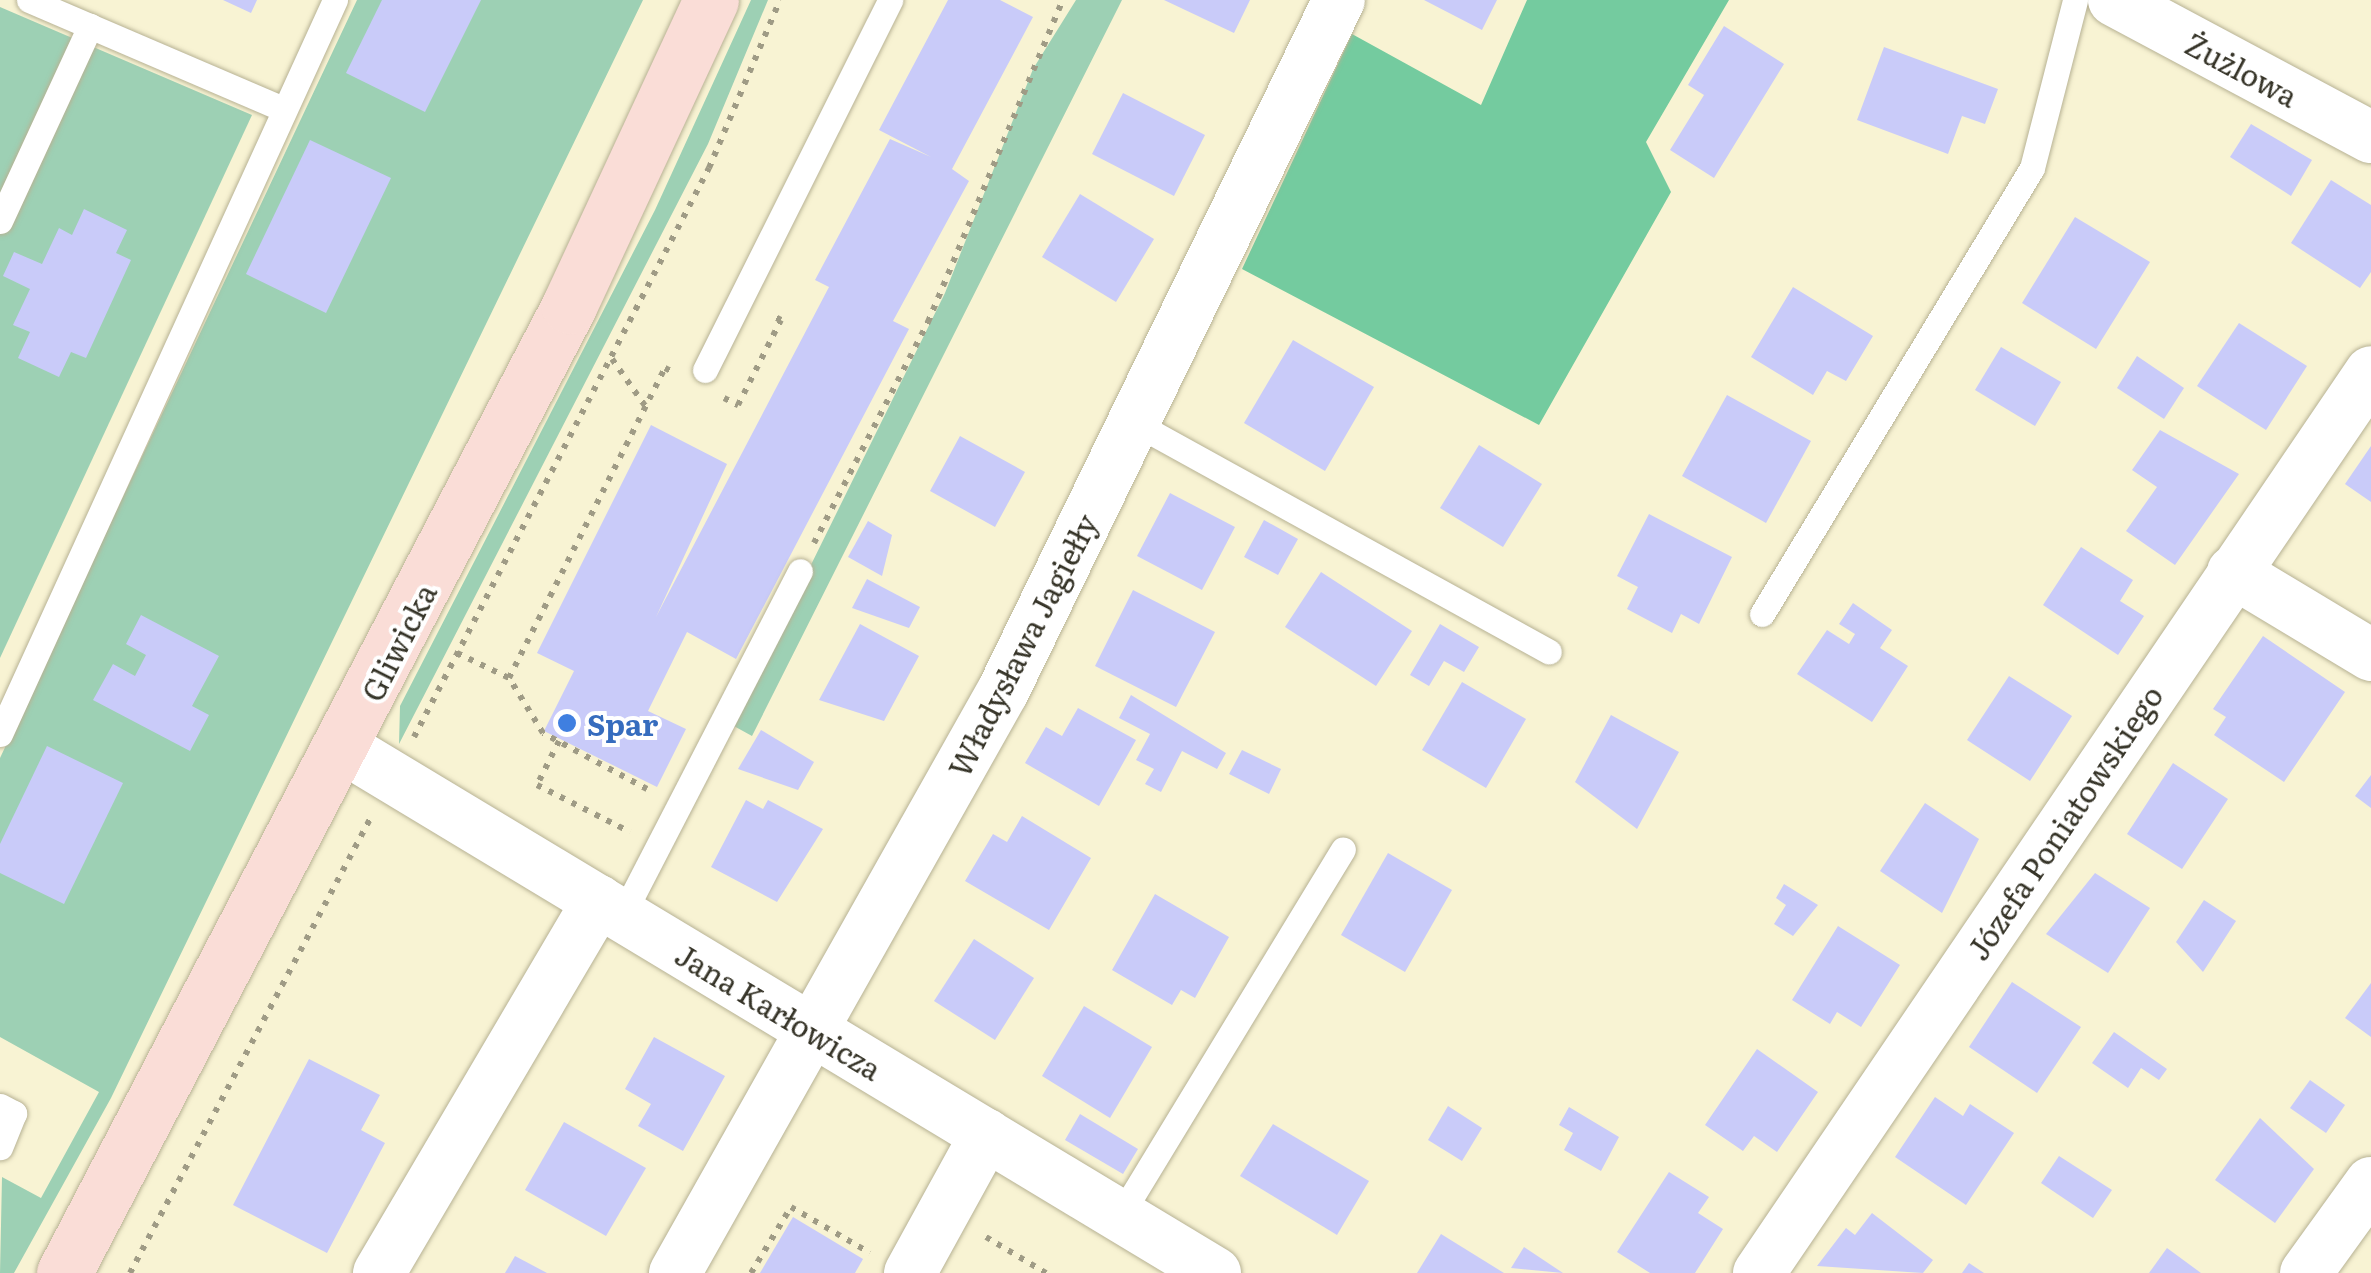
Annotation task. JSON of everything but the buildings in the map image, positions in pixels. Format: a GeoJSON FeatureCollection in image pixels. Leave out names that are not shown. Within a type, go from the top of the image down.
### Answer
{"type":"FeatureCollection","features":[{"type":"Feature","properties":{"kind":"main road","name":"Gliwicka"},"geometry":{"type":"LineString","coordinates":[[64,1273],[344,748],[569,306],[710,0]]}},
{"type":"Feature","properties":{"kind":"street","name":"Władysława Jagiełły"},"geometry":{"type":"LineString","coordinates":[[674,1273],[1003,690],[1339,0]]}},
{"type":"Feature","properties":{"kind":"street","name":"Żużlowa"},"geometry":{"type":"LineString","coordinates":[[2114,0],[2371,137]]}},
{"type":"Feature","properties":{"kind":"street","name":"Józefa Poniatowskiego"},"geometry":{"type":"LineString","coordinates":[[1759,1273],[2371,372]]}},
{"type":"Feature","properties":{"kind":"street"},"geometry":{"type":"LineString","coordinates":[[2233,572],[2371,655]]}},
{"type":"Feature","properties":{"kind":"street","name":"Jana Karłowicza"},"geometry":{"type":"LineString","coordinates":[[344,748],[1215,1273]]}},
{"type":"Feature","properties":{"kind":"street"},"geometry":{"type":"LineString","coordinates":[[379,1273],[610,908]]}},
{"type":"Feature","properties":{"kind":"street"},"geometry":{"type":"LineString","coordinates":[[891,1264],[986,1135]]}},
{"type":"Feature","properties":{"kind":"street"},"geometry":{"type":"LineString","coordinates":[[2306,1273],[2371,1183]]}},
{"type":"Feature","properties":{"kind":"lane"},"geometry":{"type":"LineString","coordinates":[[29,0],[283,108]]}},
{"type":"Feature","properties":{"kind":"lane"},"geometry":{"type":"LineString","coordinates":[[0,734],[335,0]]}},
{"type":"Feature","properties":{"kind":"lane"},"geometry":{"type":"LineString","coordinates":[[705,370],[890,0]]}},
{"type":"Feature","properties":{"kind":"lane"},"geometry":{"type":"LineString","coordinates":[[1762,614],[2032,168],[2075,0]]}},
{"type":"Feature","properties":{"kind":"lane"},"geometry":{"type":"LineString","coordinates":[[0,222],[90,26]]}},
{"type":"Feature","properties":{"kind":"lane"},"geometry":{"type":"LineString","coordinates":[[1134,422],[1549,652]]}},
{"type":"Feature","properties":{"kind":"lane"},"geometry":{"type":"LineString","coordinates":[[610,908],[657,848],[800,572]]}},
{"type":"Feature","properties":{"kind":"lane"},"geometry":{"type":"LineString","coordinates":[[1120,1216],[1343,848]]}},
{"type":"Feature","properties":{"kind":"lane"},"geometry":{"type":"LineString","coordinates":[[0,1106],[14,1113],[0,1147]]}},
{"type":"Feature","properties":{"kind":"path"},"geometry":{"type":"LineString","coordinates":[[130,1273],[710,168],[780,0]]}},
{"type":"Feature","properties":{"kind":"path"},"geometry":{"type":"LineString","coordinates":[[828,516],[928,322],[1063,0]]}},
{"type":"Feature","properties":{"kind":"path"},"geometry":{"type":"LineString","coordinates":[[612,359],[646,407]]}},
{"type":"Feature","properties":{"kind":"path"},"geometry":{"type":"LineString","coordinates":[[509,678],[662,376]]}},
{"type":"Feature","properties":{"kind":"path"},"geometry":{"type":"LineString","coordinates":[[457,653],[509,678],[543,733],[649,786]]}},
{"type":"Feature","properties":{"kind":"path"},"geometry":{"type":"LineString","coordinates":[[559,741],[537,785],[657,848]]}},
{"type":"Feature","properties":{"kind":"path"},"geometry":{"type":"LineString","coordinates":[[751,1273],[791,1207],[891,1264]]}},
{"type":"Feature","properties":{"kind":"green space"},"geometry":{"type":"Polygon","coordinates":[[[357,0],[643,0],[111,1098],[14,1273],[0,1273],[2,1177],[41,1198],[99,1092],[0,1037],[0,758],[357,0]]]}},
{"type":"Feature","properties":{"kind":"green space"},"geometry":{"type":"Polygon","coordinates":[[[751,0],[768,0],[708,144],[399,744],[400,706],[655,210],[751,0]]]}},
{"type":"Feature","properties":{"kind":"green space"},"geometry":{"type":"Polygon","coordinates":[[[1076,0],[1122,0],[752,736],[732,725],[945,293],[1033,69],[1076,0]]]}},
{"type":"Feature","properties":{"kind":"green space"},"geometry":{"type":"Polygon","coordinates":[[[1527,0],[1729,0],[1646,142],[1671,192],[1539,425],[1242,269],[1352,34],[1481,105],[1527,0]]]}},
{"type":"Feature","properties":{"kind":"green space"},"geometry":{"type":"Polygon","coordinates":[[[0,7],[252,115],[0,658],[0,7]]]}},
{"type":"Feature","properties":{"kind":"place","name":"Spar"},"geometry":{"type":"Point","coordinates":[567,723]}}]}
